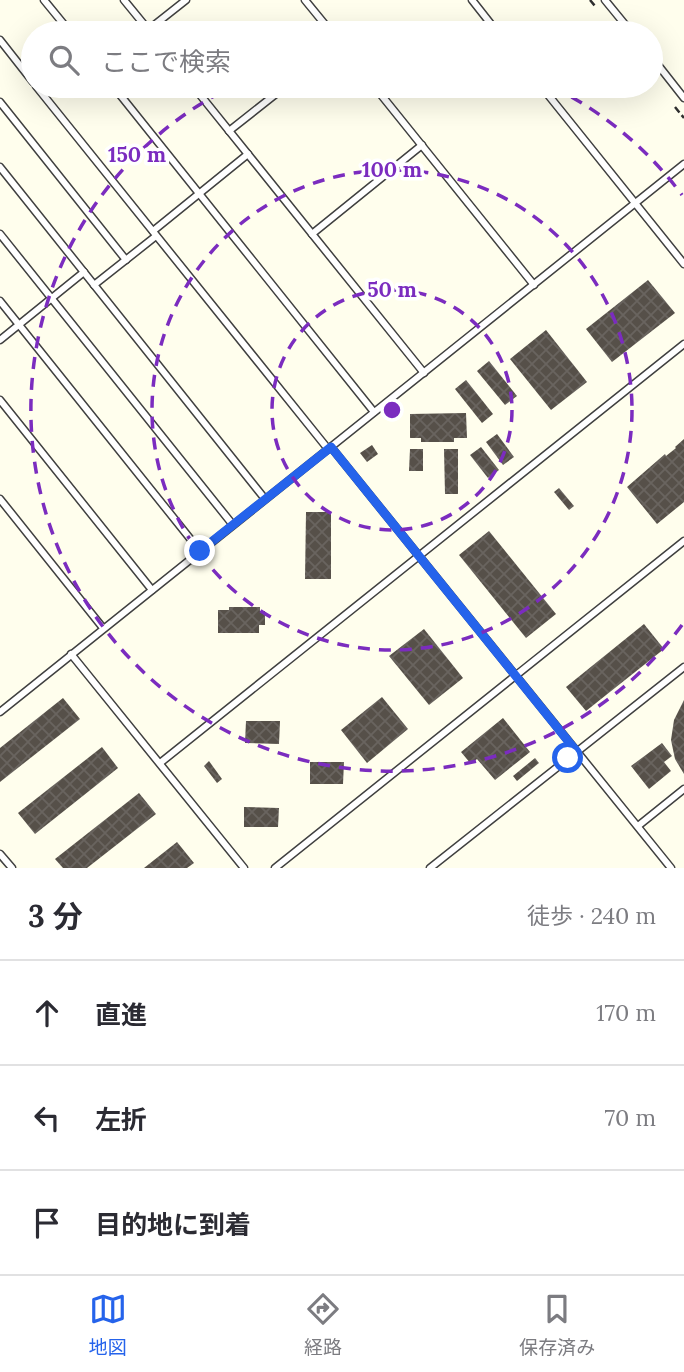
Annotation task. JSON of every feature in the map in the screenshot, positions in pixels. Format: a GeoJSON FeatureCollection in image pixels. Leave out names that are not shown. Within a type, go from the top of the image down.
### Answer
{"type":"FeatureCollection","features":[{"type":"Feature","properties":{"kind":"lane"},"geometry":{"type":"LineString","coordinates":[[44,0],[61,21]]}},
{"type":"Feature","properties":{"kind":"lane"},"geometry":{"type":"LineString","coordinates":[[124,0],[140,21]]}},
{"type":"Feature","properties":{"kind":"lane"},"geometry":{"type":"LineString","coordinates":[[162,21],[186,0]]}},
{"type":"Feature","properties":{"kind":"lane"},"geometry":{"type":"LineString","coordinates":[[305,0],[322,21]]}},
{"type":"Feature","properties":{"kind":"lane"},"geometry":{"type":"LineString","coordinates":[[472,0],[489,21]]}},
{"type":"Feature","properties":{"kind":"lane"},"geometry":{"type":"LineString","coordinates":[[606,0],[623,21]]}},
{"type":"Feature","properties":{"kind":"lane"},"geometry":{"type":"LineString","coordinates":[[0,40],[21,66]]}},
{"type":"Feature","properties":{"kind":"lane"},"geometry":{"type":"LineString","coordinates":[[663,71],[684,97]]}},
{"type":"Feature","properties":{"kind":"lane"},"geometry":{"type":"LineString","coordinates":[[46,98],[671,868]]}},
{"type":"Feature","properties":{"kind":"lane"},"geometry":{"type":"LineString","coordinates":[[123,98],[374,412]]}},
{"type":"Feature","properties":{"kind":"lane"},"geometry":{"type":"LineString","coordinates":[[203,98],[424,373]]}},
{"type":"Feature","properties":{"kind":"lane"},"geometry":{"type":"LineString","coordinates":[[229,131],[271,98]]}},
{"type":"Feature","properties":{"kind":"lane"},"geometry":{"type":"LineString","coordinates":[[384,98],[534,285]]}},
{"type":"Feature","properties":{"kind":"lane"},"geometry":{"type":"LineString","coordinates":[[551,98],[684,264]]}},
{"type":"Feature","properties":{"kind":"lane"},"geometry":{"type":"LineString","coordinates":[[0,102],[125,260]]}},
{"type":"Feature","properties":{"kind":"lane"},"geometry":{"type":"LineString","coordinates":[[312,234],[422,145]]}},
{"type":"Feature","properties":{"kind":"lane"},"geometry":{"type":"LineString","coordinates":[[94,285],[248,154]]}},
{"type":"Feature","properties":{"kind":"lane"},"geometry":{"type":"LineString","coordinates":[[1,709],[684,164]]}},
{"type":"Feature","properties":{"kind":"lane"},"geometry":{"type":"LineString","coordinates":[[0,167],[265,499]]}},
{"type":"Feature","properties":{"kind":"lane"},"geometry":{"type":"LineString","coordinates":[[0,234],[233,525]]}},
{"type":"Feature","properties":{"kind":"lane"},"geometry":{"type":"LineString","coordinates":[[0,340],[84,272]]}},
{"type":"Feature","properties":{"kind":"lane"},"geometry":{"type":"LineString","coordinates":[[0,301],[200,551]]}},
{"type":"Feature","properties":{"kind":"lane"},"geometry":{"type":"LineString","coordinates":[[159,763],[684,344]]}},
{"type":"Feature","properties":{"kind":"lane"},"geometry":{"type":"LineString","coordinates":[[0,400],[152,590]]}},
{"type":"Feature","properties":{"kind":"lane"},"geometry":{"type":"LineString","coordinates":[[0,499],[103,628]]}},
{"type":"Feature","properties":{"kind":"lane"},"geometry":{"type":"LineString","coordinates":[[275,868],[684,541]]}},
{"type":"Feature","properties":{"kind":"lane"},"geometry":{"type":"LineString","coordinates":[[71,654],[244,868]]}},
{"type":"Feature","properties":{"kind":"lane"},"geometry":{"type":"LineString","coordinates":[[430,868],[684,667]]}},
{"type":"Feature","properties":{"kind":"lane"},"geometry":{"type":"LineString","coordinates":[[638,826],[684,789]]}},
{"type":"Feature","properties":{"kind":"lane"},"geometry":{"type":"LineString","coordinates":[[0,853],[12,868]]}},
{"type":"Feature","properties":{"kind":"building"},"geometry":{"type":"Polygon","coordinates":[[[648,280],[675,313],[612,362],[586,329],[648,280]]]}},
{"type":"Feature","properties":{"kind":"building"},"geometry":{"type":"Polygon","coordinates":[[[546,330],[587,382],[551,410],[510,359],[546,330]]]}},
{"type":"Feature","properties":{"kind":"building"},"geometry":{"type":"Polygon","coordinates":[[[489,361],[517,396],[505,405],[477,371],[489,361]]]}},
{"type":"Feature","properties":{"kind":"building"},"geometry":{"type":"Polygon","coordinates":[[[466,380],[493,414],[482,423],[455,389],[466,380]]]}},
{"type":"Feature","properties":{"kind":"building"},"geometry":{"type":"Polygon","coordinates":[[[466,413],[467,438],[454,438],[454,442],[421,442],[421,438],[410,438],[410,414],[466,413]]]}},
{"type":"Feature","properties":{"kind":"building"},"geometry":{"type":"Polygon","coordinates":[[[497,434],[514,457],[503,465],[486,442],[497,434]]]}},
{"type":"Feature","properties":{"kind":"building"},"geometry":{"type":"Polygon","coordinates":[[[684,439],[684,502],[657,524],[627,487],[684,439]]]}},
{"type":"Feature","properties":{"kind":"building"},"geometry":{"type":"Polygon","coordinates":[[[372,445],[378,454],[367,462],[360,453],[372,445]]]}},
{"type":"Feature","properties":{"kind":"building"},"geometry":{"type":"Polygon","coordinates":[[[481,447],[499,470],[488,478],[470,455],[481,447]]]}},
{"type":"Feature","properties":{"kind":"building"},"geometry":{"type":"Polygon","coordinates":[[[410,449],[423,449],[423,471],[409,471],[410,449]]]}},
{"type":"Feature","properties":{"kind":"building"},"geometry":{"type":"Polygon","coordinates":[[[444,449],[458,449],[458,494],[445,494],[444,449]]]}},
{"type":"Feature","properties":{"kind":"building"},"geometry":{"type":"Polygon","coordinates":[[[559,488],[574,506],[569,510],[554,492],[559,488]]]}},
{"type":"Feature","properties":{"kind":"building"},"geometry":{"type":"Polygon","coordinates":[[[306,512],[331,512],[331,579],[305,579],[306,512]]]}},
{"type":"Feature","properties":{"kind":"building"},"geometry":{"type":"Polygon","coordinates":[[[489,531],[556,614],[526,638],[459,555],[489,531]]]}},
{"type":"Feature","properties":{"kind":"building"},"geometry":{"type":"Polygon","coordinates":[[[229,607],[260,607],[260,611],[265,611],[265,625],[259,625],[259,633],[218,633],[218,610],[229,610],[229,607]]]}},
{"type":"Feature","properties":{"kind":"building"},"geometry":{"type":"Polygon","coordinates":[[[644,624],[664,649],[586,711],[566,687],[644,624]]]}},
{"type":"Feature","properties":{"kind":"building"},"geometry":{"type":"Polygon","coordinates":[[[424,629],[463,678],[429,705],[389,656],[424,629]]]}},
{"type":"Feature","properties":{"kind":"building"},"geometry":{"type":"Polygon","coordinates":[[[382,697],[408,729],[367,763],[341,730],[382,697]]]}},
{"type":"Feature","properties":{"kind":"building"},"geometry":{"type":"Polygon","coordinates":[[[63,698],[80,719],[0,782],[0,748],[63,698]]]}},
{"type":"Feature","properties":{"kind":"building"},"geometry":{"type":"Polygon","coordinates":[[[684,700],[684,774],[675,759],[671,740],[674,720],[684,700]]]}},
{"type":"Feature","properties":{"kind":"building"},"geometry":{"type":"Polygon","coordinates":[[[503,718],[530,752],[495,780],[477,759],[471,764],[461,752],[503,718]]]}},
{"type":"Feature","properties":{"kind":"building"},"geometry":{"type":"Polygon","coordinates":[[[246,721],[280,721],[279,744],[245,743],[246,721]]]}},
{"type":"Feature","properties":{"kind":"building"},"geometry":{"type":"Polygon","coordinates":[[[662,743],[672,756],[664,762],[671,771],[649,789],[631,766],[662,743]]]}},
{"type":"Feature","properties":{"kind":"building"},"geometry":{"type":"Polygon","coordinates":[[[102,747],[118,768],[35,834],[18,813],[102,747]]]}},
{"type":"Feature","properties":{"kind":"building"},"geometry":{"type":"Polygon","coordinates":[[[535,758],[539,763],[517,781],[513,776],[535,758]]]}},
{"type":"Feature","properties":{"kind":"building"},"geometry":{"type":"Polygon","coordinates":[[[209,761],[222,779],[217,783],[204,766],[209,761]]]}},
{"type":"Feature","properties":{"kind":"building"},"geometry":{"type":"Polygon","coordinates":[[[310,762],[344,762],[343,784],[310,784],[310,762]]]}},
{"type":"Feature","properties":{"kind":"building"},"geometry":{"type":"Polygon","coordinates":[[[139,793],[156,814],[87,868],[63,868],[55,859],[139,793]]]}},
{"type":"Feature","properties":{"kind":"building"},"geometry":{"type":"Polygon","coordinates":[[[244,807],[279,808],[278,827],[244,827],[244,807]]]}},
{"type":"Feature","properties":{"kind":"building"},"geometry":{"type":"Polygon","coordinates":[[[177,842],[194,863],[187,868],[144,868],[177,842]]]}},
{"type":"Feature","properties":{"kind":"route"},"geometry":{"type":"LineString","coordinates":[[200,551],[331,447],[577,752],[568,758]]}}]}
